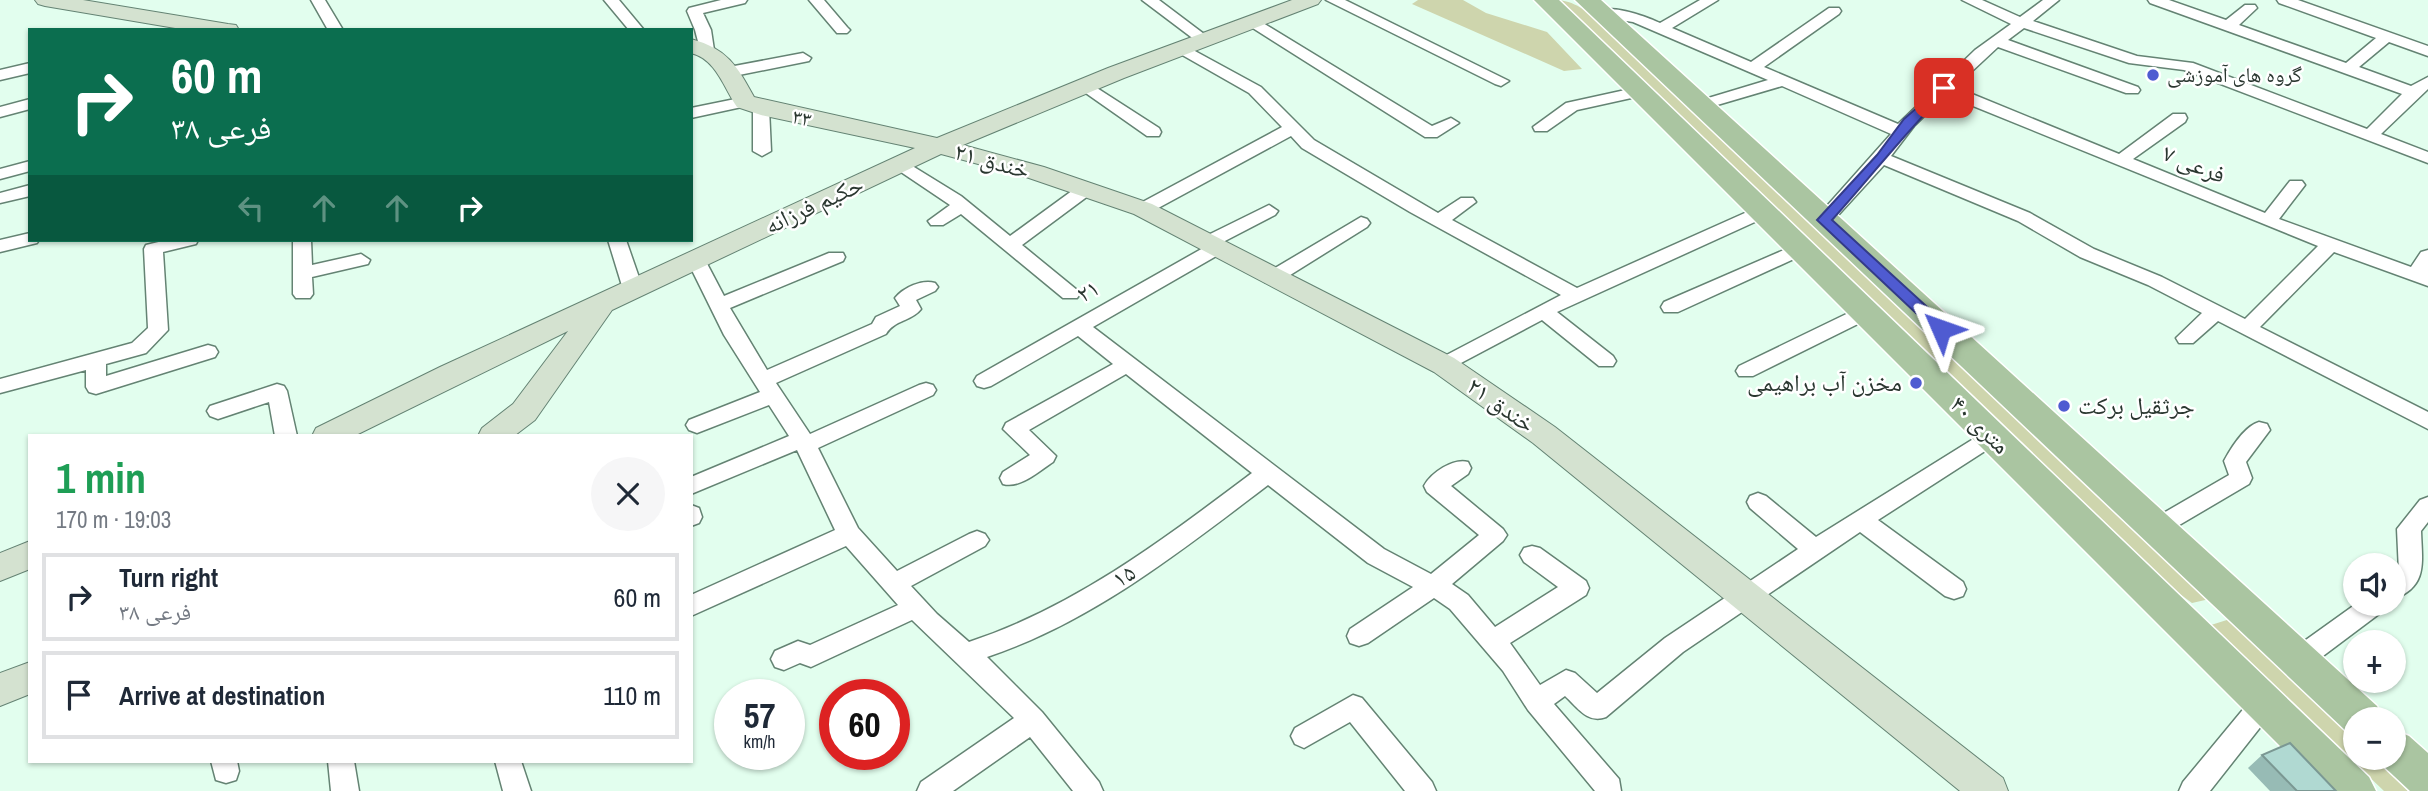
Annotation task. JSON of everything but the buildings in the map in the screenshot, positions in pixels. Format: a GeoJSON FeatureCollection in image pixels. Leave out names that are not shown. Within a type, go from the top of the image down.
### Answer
{"type":"FeatureCollection","features":[{"type":"Feature","properties":{"kind":"main road","name":"۴۰ متری"},"geometry":{"type":"LineString","coordinates":[[1546,0],[2354,791]]}},
{"type":"Feature","properties":{"kind":"main road","name":"۴۰ متری"},"geometry":{"type":"LineString","coordinates":[[1589,4],[2349,707]]}},
{"type":"Feature","properties":{"kind":"main road"},"geometry":{"type":"LineString","coordinates":[[2163,604],[2193,614],[2211,612],[2223,604],[2215,582]]}},
{"type":"Feature","properties":{"kind":"street"},"geometry":{"type":"LineString","coordinates":[[45,0],[216,28]]}},
{"type":"Feature","properties":{"kind":"street"},"geometry":{"type":"LineString","coordinates":[[318,0],[335,28]]}},
{"type":"Feature","properties":{"kind":"street"},"geometry":{"type":"LineString","coordinates":[[611,0],[635,28]]}},
{"type":"Feature","properties":{"kind":"street"},"geometry":{"type":"LineString","coordinates":[[740,0],[694,11],[703,30],[698,48],[729,72],[753,105],[762,151]]}},
{"type":"Feature","properties":{"kind":"street"},"geometry":{"type":"LineString","coordinates":[[816,0],[842,30]]}},
{"type":"Feature","properties":{"kind":"street"},"geometry":{"type":"LineString","coordinates":[[1151,0],[1193,45],[1255,90],[1308,144],[1438,220],[1577,296]]}},
{"type":"Feature","properties":{"kind":"street","name":"حکیم فرزانه"},"geometry":{"type":"LineString","coordinates":[[331,434],[450,374],[939,146],[1086,86],[1311,0]]}},
{"type":"Feature","properties":{"kind":"street"},"geometry":{"type":"LineString","coordinates":[[1333,0],[1502,81]]}},
{"type":"Feature","properties":{"kind":"street"},"geometry":{"type":"LineString","coordinates":[[1661,29],[1712,0]]}},
{"type":"Feature","properties":{"kind":"street"},"geometry":{"type":"LineString","coordinates":[[1969,0],[2020,22],[2135,60],[2187,66],[2428,158]]}},
{"type":"Feature","properties":{"kind":"street"},"geometry":{"type":"LineString","coordinates":[[1824,220],[1901,132],[1944,88],[1995,41],[2052,0]]}},
{"type":"Feature","properties":{"kind":"street"},"geometry":{"type":"LineString","coordinates":[[2155,0],[2413,92]]}},
{"type":"Feature","properties":{"kind":"street"},"geometry":{"type":"LineString","coordinates":[[2284,0],[2428,51]]}},
{"type":"Feature","properties":{"kind":"street"},"geometry":{"type":"LineString","coordinates":[[2324,15],[2342,0]]}},
{"type":"Feature","properties":{"kind":"street"},"geometry":{"type":"LineString","coordinates":[[1589,4],[1636,18],[1901,132]]}},
{"type":"Feature","properties":{"kind":"street"},"geometry":{"type":"LineString","coordinates":[[2228,26],[2250,8]]}},
{"type":"Feature","properties":{"kind":"street"},"geometry":{"type":"LineString","coordinates":[[1752,68],[1834,11]]}},
{"type":"Feature","properties":{"kind":"street"},"geometry":{"type":"LineString","coordinates":[[1253,22],[1431,133],[1451,123]]}},
{"type":"Feature","properties":{"kind":"street"},"geometry":{"type":"LineString","coordinates":[[2348,69],[2386,37]]}},
{"type":"Feature","properties":{"kind":"street"},"geometry":{"type":"LineString","coordinates":[[1995,41],[2132,90]]}},
{"type":"Feature","properties":{"kind":"street"},"geometry":{"type":"LineString","coordinates":[[729,72],[803,58]]}},
{"type":"Feature","properties":{"kind":"street"},"geometry":{"type":"LineString","coordinates":[[0,75],[28,68]]}},
{"type":"Feature","properties":{"kind":"street"},"geometry":{"type":"LineString","coordinates":[[1700,105],[1783,81]]}},
{"type":"Feature","properties":{"kind":"street"},"geometry":{"type":"LineString","coordinates":[[2369,136],[2413,92],[2428,82]]}},
{"type":"Feature","properties":{"kind":"street"},"geometry":{"type":"LineString","coordinates":[[1086,86],[1153,132]]}},
{"type":"Feature","properties":{"kind":"street","name":"فرعی ۷"},"geometry":{"type":"LineString","coordinates":[[1944,88],[2268,221],[2422,278]]}},
{"type":"Feature","properties":{"kind":"street"},"geometry":{"type":"LineString","coordinates":[[1541,127],[1572,106],[1639,92]]}},
{"type":"Feature","properties":{"kind":"street"},"geometry":{"type":"LineString","coordinates":[[0,112],[28,105]]}},
{"type":"Feature","properties":{"kind":"street"},"geometry":{"type":"LineString","coordinates":[[693,113],[753,105]]}},
{"type":"Feature","properties":{"kind":"street","name":"۳۳"},"geometry":{"type":"LineString","coordinates":[[753,105],[939,146]]}},
{"type":"Feature","properties":{"kind":"street"},"geometry":{"type":"LineString","coordinates":[[2120,161],[2179,118]]}},
{"type":"Feature","properties":{"kind":"street"},"geometry":{"type":"LineString","coordinates":[[1143,209],[1292,129]]}},
{"type":"Feature","properties":{"kind":"street","name":"۲۱ خندق"},"geometry":{"type":"LineString","coordinates":[[939,146],[1035,172],[1143,209],[1444,365],[1544,435],[1989,791]]}},
{"type":"Feature","properties":{"kind":"street"},"geometry":{"type":"LineString","coordinates":[[1881,158],[2024,217],[2087,253],[2155,281],[2428,421]]}},
{"type":"Feature","properties":{"kind":"street"},"geometry":{"type":"LineString","coordinates":[[901,164],[962,205],[1070,294]]}},
{"type":"Feature","properties":{"kind":"street"},"geometry":{"type":"LineString","coordinates":[[0,174],[28,167]]}},
{"type":"Feature","properties":{"kind":"street"},"geometry":{"type":"LineString","coordinates":[[2268,221],[2296,185]]}},
{"type":"Feature","properties":{"kind":"street"},"geometry":{"type":"LineString","coordinates":[[1011,244],[1086,189]]}},
{"type":"Feature","properties":{"kind":"street"},"geometry":{"type":"LineString","coordinates":[[0,198],[28,191]]}},
{"type":"Feature","properties":{"kind":"street"},"geometry":{"type":"LineString","coordinates":[[1438,220],[1467,202]]}},
{"type":"Feature","properties":{"kind":"street"},"geometry":{"type":"LineString","coordinates":[[937,221],[962,205]]}},
{"type":"Feature","properties":{"kind":"street","name":"۲۱"},"geometry":{"type":"LineString","coordinates":[[984,381],[1079,327],[1269,211]]}},
{"type":"Feature","properties":{"kind":"street"},"geometry":{"type":"LineString","coordinates":[[1444,365],[1543,311],[1762,212]]}},
{"type":"Feature","properties":{"kind":"street"},"geometry":{"type":"LineString","coordinates":[[1272,278],[1361,223]]}},
{"type":"Feature","properties":{"kind":"street"},"geometry":{"type":"LineString","coordinates":[[0,246],[28,239]]}},
{"type":"Feature","properties":{"kind":"street"},"geometry":{"type":"LineString","coordinates":[[0,386],[139,348],[158,330],[153,249],[181,242]]}},
{"type":"Feature","properties":{"kind":"street"},"geometry":{"type":"LineString","coordinates":[[302,242],[303,294]]}},
{"type":"Feature","properties":{"kind":"street"},"geometry":{"type":"LineString","coordinates":[[618,242],[633,289]]}},
{"type":"Feature","properties":{"kind":"street"},"geometry":{"type":"LineString","coordinates":[[2247,328],[2330,244]]}},
{"type":"Feature","properties":{"kind":"street"},"geometry":{"type":"LineString","coordinates":[[1671,307],[1800,249]]}},
{"type":"Feature","properties":{"kind":"street"},"geometry":{"type":"LineString","coordinates":[[2422,278],[2428,256]]}},
{"type":"Feature","properties":{"kind":"street"},"geometry":{"type":"LineString","coordinates":[[719,305],[836,257]]}},
{"type":"Feature","properties":{"kind":"street"},"geometry":{"type":"LineString","coordinates":[[303,273],[361,260]]}},
{"type":"Feature","properties":{"kind":"street"},"geometry":{"type":"LineString","coordinates":[[695,260],[734,335],[804,442],[849,534],[915,608],[1033,720],[1089,791]]}},
{"type":"Feature","properties":{"kind":"street"},"geometry":{"type":"LineString","coordinates":[[697,425],[879,329],[883,322],[911,309],[905,298],[928,287]]}},
{"type":"Feature","properties":{"kind":"street"},"geometry":{"type":"LineString","coordinates":[[498,434],[524,412],[601,303]]}},
{"type":"Feature","properties":{"kind":"street"},"geometry":{"type":"LineString","coordinates":[[1543,311],[1606,361]]}},
{"type":"Feature","properties":{"kind":"street"},"geometry":{"type":"LineString","coordinates":[[1746,371],[1865,312]]}},
{"type":"Feature","properties":{"kind":"street"},"geometry":{"type":"LineString","coordinates":[[2186,338],[2216,312]]}},
{"type":"Feature","properties":{"kind":"street"},"geometry":{"type":"LineString","coordinates":[[1079,327],[1376,556],[1406,574],[1434,585],[1459,602],[1512,663],[1537,702],[1609,788]]}},
{"type":"Feature","properties":{"kind":"street"},"geometry":{"type":"LineString","coordinates":[[96,360],[96,387],[208,352]]}},
{"type":"Feature","properties":{"kind":"street"},"geometry":{"type":"LineString","coordinates":[[1011,478],[1045,456],[1014,429],[1128,364]]}},
{"type":"Feature","properties":{"kind":"street"},"geometry":{"type":"LineString","coordinates":[[693,485],[926,390]]}},
{"type":"Feature","properties":{"kind":"street"},"geometry":{"type":"LineString","coordinates":[[218,411],[277,391],[286,434]]}},
{"type":"Feature","properties":{"kind":"street"},"geometry":{"type":"LineString","coordinates":[[2156,528],[2241,478],[2235,461],[2259,430]]}},
{"type":"Feature","properties":{"kind":"street"},"geometry":{"type":"LineString","coordinates":[[1537,702],[1566,681],[1597,709],[1675,645],[1745,595],[1991,436]]}},
{"type":"Feature","properties":{"kind":"street"},"geometry":{"type":"LineString","coordinates":[[1359,636],[1434,585],[1495,535],[1435,486],[1460,468]]}},
{"type":"Feature","properties":{"kind":"street","name":"۱۵"},"geometry":{"type":"LineString","coordinates":[[965,654],[1016,636],[1117,582],[1185,536],[1269,472]]}},
{"type":"Feature","properties":{"kind":"street"},"geometry":{"type":"LineString","coordinates":[[1758,502],[1815,550]]}},
{"type":"Feature","properties":{"kind":"street"},"geometry":{"type":"LineString","coordinates":[[2406,580],[2412,576],[2418,535],[2428,506]]}},
{"type":"Feature","properties":{"kind":"street"},"geometry":{"type":"LineString","coordinates":[[1861,520],[1954,589]]}},
{"type":"Feature","properties":{"kind":"street"},"geometry":{"type":"LineString","coordinates":[[693,605],[849,534]]}},
{"type":"Feature","properties":{"kind":"street"},"geometry":{"type":"LineString","coordinates":[[894,584],[977,540]]}},
{"type":"Feature","properties":{"kind":"street"},"geometry":{"type":"LineString","coordinates":[[0,568],[28,555]]}},
{"type":"Feature","properties":{"kind":"street"},"geometry":{"type":"LineString","coordinates":[[1493,641],[1577,588],[1532,555]]}},
{"type":"Feature","properties":{"kind":"street"},"geometry":{"type":"LineString","coordinates":[[784,659],[798,652],[811,656],[915,608]]}},
{"type":"Feature","properties":{"kind":"street"},"geometry":{"type":"LineString","coordinates":[[2298,660],[2358,616]]}},
{"type":"Feature","properties":{"kind":"street"},"geometry":{"type":"LineString","coordinates":[[0,690],[28,678]]}},
{"type":"Feature","properties":{"kind":"street"},"geometry":{"type":"LineString","coordinates":[[2193,791],[2264,703]]}},
{"type":"Feature","properties":{"kind":"street"},"geometry":{"type":"LineString","coordinates":[[1304,736],[1353,706],[1422,791]]}},
{"type":"Feature","properties":{"kind":"street"},"geometry":{"type":"LineString","coordinates":[[931,791],[1033,720]]}},
{"type":"Feature","properties":{"kind":"street"},"geometry":{"type":"LineString","coordinates":[[341,763],[345,791]]}},
{"type":"Feature","properties":{"kind":"street"},"geometry":{"type":"LineString","coordinates":[[509,763],[517,791]]}},
{"type":"Feature","properties":{"kind":"green space"},"geometry":{"type":"Polygon","coordinates":[[[1418,0],[1463,0],[1486,13],[1547,32],[1582,69],[1564,71],[1412,4],[1418,0]]]}},
{"type":"Feature","properties":{"kind":"green space"},"geometry":{"type":"Polygon","coordinates":[[[1555,0],[1575,4],[1602,23],[2214,598],[2192,603],[2173,589],[1633,71],[1555,0]]]}},
{"type":"Feature","properties":{"kind":"green space"},"geometry":{"type":"Polygon","coordinates":[[[2230,619],[2343,728],[2343,752],[2211,625],[2230,619]]]}},
{"type":"Feature","properties":{"kind":"green space"},"geometry":{"type":"Polygon","coordinates":[[[2362,770],[2386,770],[2408,791],[2384,791],[2362,770]]]}},
{"type":"Feature","properties":{"kind":"place","name":"گروه های آموزشی"},"geometry":{"type":"Point","coordinates":[2153,75]}},
{"type":"Feature","properties":{"kind":"place","name":"مخزن آب براهیمی"},"geometry":{"type":"Point","coordinates":[1916,383]}},
{"type":"Feature","properties":{"kind":"place","name":"جرثقیل برکت"},"geometry":{"type":"Point","coordinates":[2064,406]}},
{"type":"Feature","properties":{"kind":"route"},"geometry":{"type":"LineString","coordinates":[[1941,329],[1824,220],[1881,158],[1908,122],[1944,88]]}}]}
